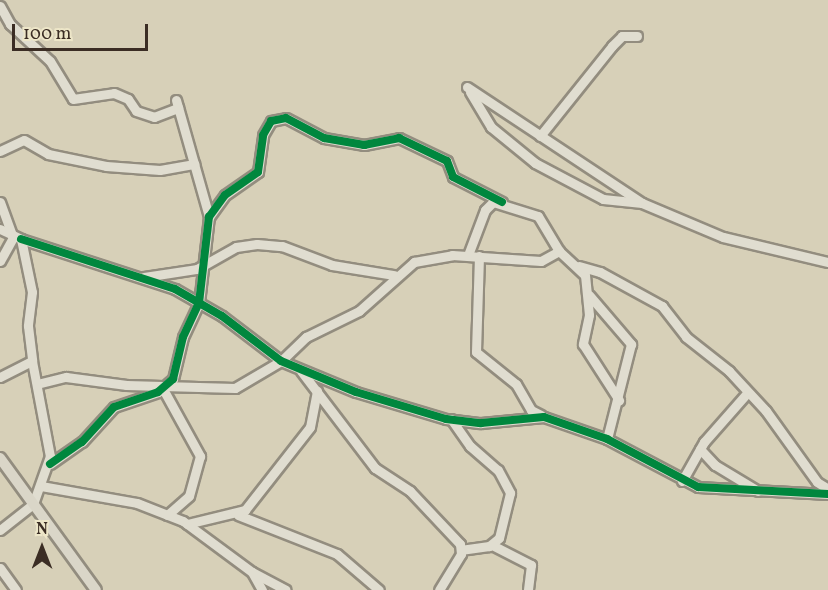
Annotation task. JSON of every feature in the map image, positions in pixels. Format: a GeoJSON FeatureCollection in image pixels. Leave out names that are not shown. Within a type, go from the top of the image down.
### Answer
{"type":"FeatureCollection","features":[{"type":"Feature","properties":{"kind":"main road"},"geometry":{"type":"LineString","coordinates":[[0,458],[96,590]]}},
{"type":"Feature","properties":{"kind":"street"},"geometry":{"type":"LineString","coordinates":[[0,6],[10,24],[51,61],[74,99],[114,93],[128,99],[136,111],[154,117],[177,104],[209,217],[199,303],[165,388],[114,407],[82,442],[50,464]]}},
{"type":"Feature","properties":{"kind":"street"},"geometry":{"type":"LineString","coordinates":[[540,136],[612,46],[622,36],[637,36]]}},
{"type":"Feature","properties":{"kind":"street"},"geometry":{"type":"LineString","coordinates":[[642,203],[603,199],[535,163],[491,127],[467,87],[642,203],[723,237],[828,262]]}},
{"type":"Feature","properties":{"kind":"street"},"geometry":{"type":"LineString","coordinates":[[209,217],[225,195],[258,172],[266,125],[278,118],[295,121],[324,138],[364,145],[399,138],[447,161],[453,177],[502,202],[535,213],[559,251],[579,267],[600,272],[663,306],[686,337],[726,368],[747,393],[774,419],[817,482],[828,489]]}},
{"type":"Feature","properties":{"kind":"street"},"geometry":{"type":"LineString","coordinates":[[0,150],[24,140],[48,154],[106,166],[160,170],[194,164]]}},
{"type":"Feature","properties":{"kind":"street"},"geometry":{"type":"LineString","coordinates":[[0,202],[17,238],[32,292],[28,326],[50,464],[33,504],[0,530]]}},
{"type":"Feature","properties":{"kind":"street"},"geometry":{"type":"LineString","coordinates":[[468,255],[485,210],[502,202]]}},
{"type":"Feature","properties":{"kind":"street"},"geometry":{"type":"LineString","coordinates":[[0,229],[17,238],[143,277],[199,303],[281,361],[300,370],[451,419],[481,423],[544,417]]}},
{"type":"Feature","properties":{"kind":"street"},"geometry":{"type":"LineString","coordinates":[[0,261],[17,238]]}},
{"type":"Feature","properties":{"kind":"street"},"geometry":{"type":"LineString","coordinates":[[143,277],[204,265],[242,245],[274,244],[332,265],[394,275]]}},
{"type":"Feature","properties":{"kind":"street"},"geometry":{"type":"LineString","coordinates":[[37,384],[66,377],[165,388],[235,388],[281,361],[306,337],[359,311],[394,275],[430,257],[468,255],[541,261],[559,251]]}},
{"type":"Feature","properties":{"kind":"street"},"geometry":{"type":"LineString","coordinates":[[479,256],[476,352],[512,381],[531,410],[544,417],[607,439],[682,482],[762,493],[828,494]]}},
{"type":"Feature","properties":{"kind":"street"},"geometry":{"type":"LineString","coordinates":[[579,267],[589,295],[631,344],[619,400],[607,439]]}},
{"type":"Feature","properties":{"kind":"street"},"geometry":{"type":"LineString","coordinates":[[589,295],[584,344],[619,400]]}},
{"type":"Feature","properties":{"kind":"street"},"geometry":{"type":"LineString","coordinates":[[0,378],[32,361]]}},
{"type":"Feature","properties":{"kind":"street"},"geometry":{"type":"LineString","coordinates":[[300,370],[375,468],[410,491],[462,550]]}},
{"type":"Feature","properties":{"kind":"street"},"geometry":{"type":"LineString","coordinates":[[165,388],[200,456],[189,496],[166,515]]}},
{"type":"Feature","properties":{"kind":"street"},"geometry":{"type":"LineString","coordinates":[[238,515],[310,427],[317,391]]}},
{"type":"Feature","properties":{"kind":"street"},"geometry":{"type":"LineString","coordinates":[[682,482],[700,449],[747,393]]}},
{"type":"Feature","properties":{"kind":"street"},"geometry":{"type":"LineString","coordinates":[[451,419],[470,446],[498,470],[510,493],[502,532],[492,545]]}},
{"type":"Feature","properties":{"kind":"street"},"geometry":{"type":"LineString","coordinates":[[700,449],[715,465],[762,493]]}},
{"type":"Feature","properties":{"kind":"street"},"geometry":{"type":"LineString","coordinates":[[41,486],[137,503],[166,515],[187,524],[252,572],[286,590]]}},
{"type":"Feature","properties":{"kind":"street"},"geometry":{"type":"LineString","coordinates":[[187,524],[238,515],[338,554],[379,590]]}},
{"type":"Feature","properties":{"kind":"street"},"geometry":{"type":"LineString","coordinates":[[462,550],[492,545],[531,565],[528,590]]}},
{"type":"Feature","properties":{"kind":"street"},"geometry":{"type":"LineString","coordinates":[[439,590],[462,550]]}},
{"type":"Feature","properties":{"kind":"street"},"geometry":{"type":"LineString","coordinates":[[0,568],[16,590]]}},
{"type":"Feature","properties":{"kind":"street"},"geometry":{"type":"LineString","coordinates":[[251,590],[252,572]]}},
{"type":"Feature","properties":{"kind":"street"},"geometry":{"type":"LineString","coordinates":[[252,572],[262,590]]}},
{"type":"Feature","properties":{"kind":"cycle path"},"geometry":{"type":"LineString","coordinates":[[50,464],[82,442],[114,407],[158,392],[173,379],[183,337],[199,303],[209,217],[225,195],[258,172],[263,135],[271,121],[286,118],[324,138],[364,145],[399,138],[447,161],[453,177],[502,202]]}},
{"type":"Feature","properties":{"kind":"cycle path"},"geometry":{"type":"LineString","coordinates":[[21,239],[175,289],[222,316],[281,361],[356,392],[446,419],[481,423],[544,417],[607,439],[698,487],[828,494]]}}]}
